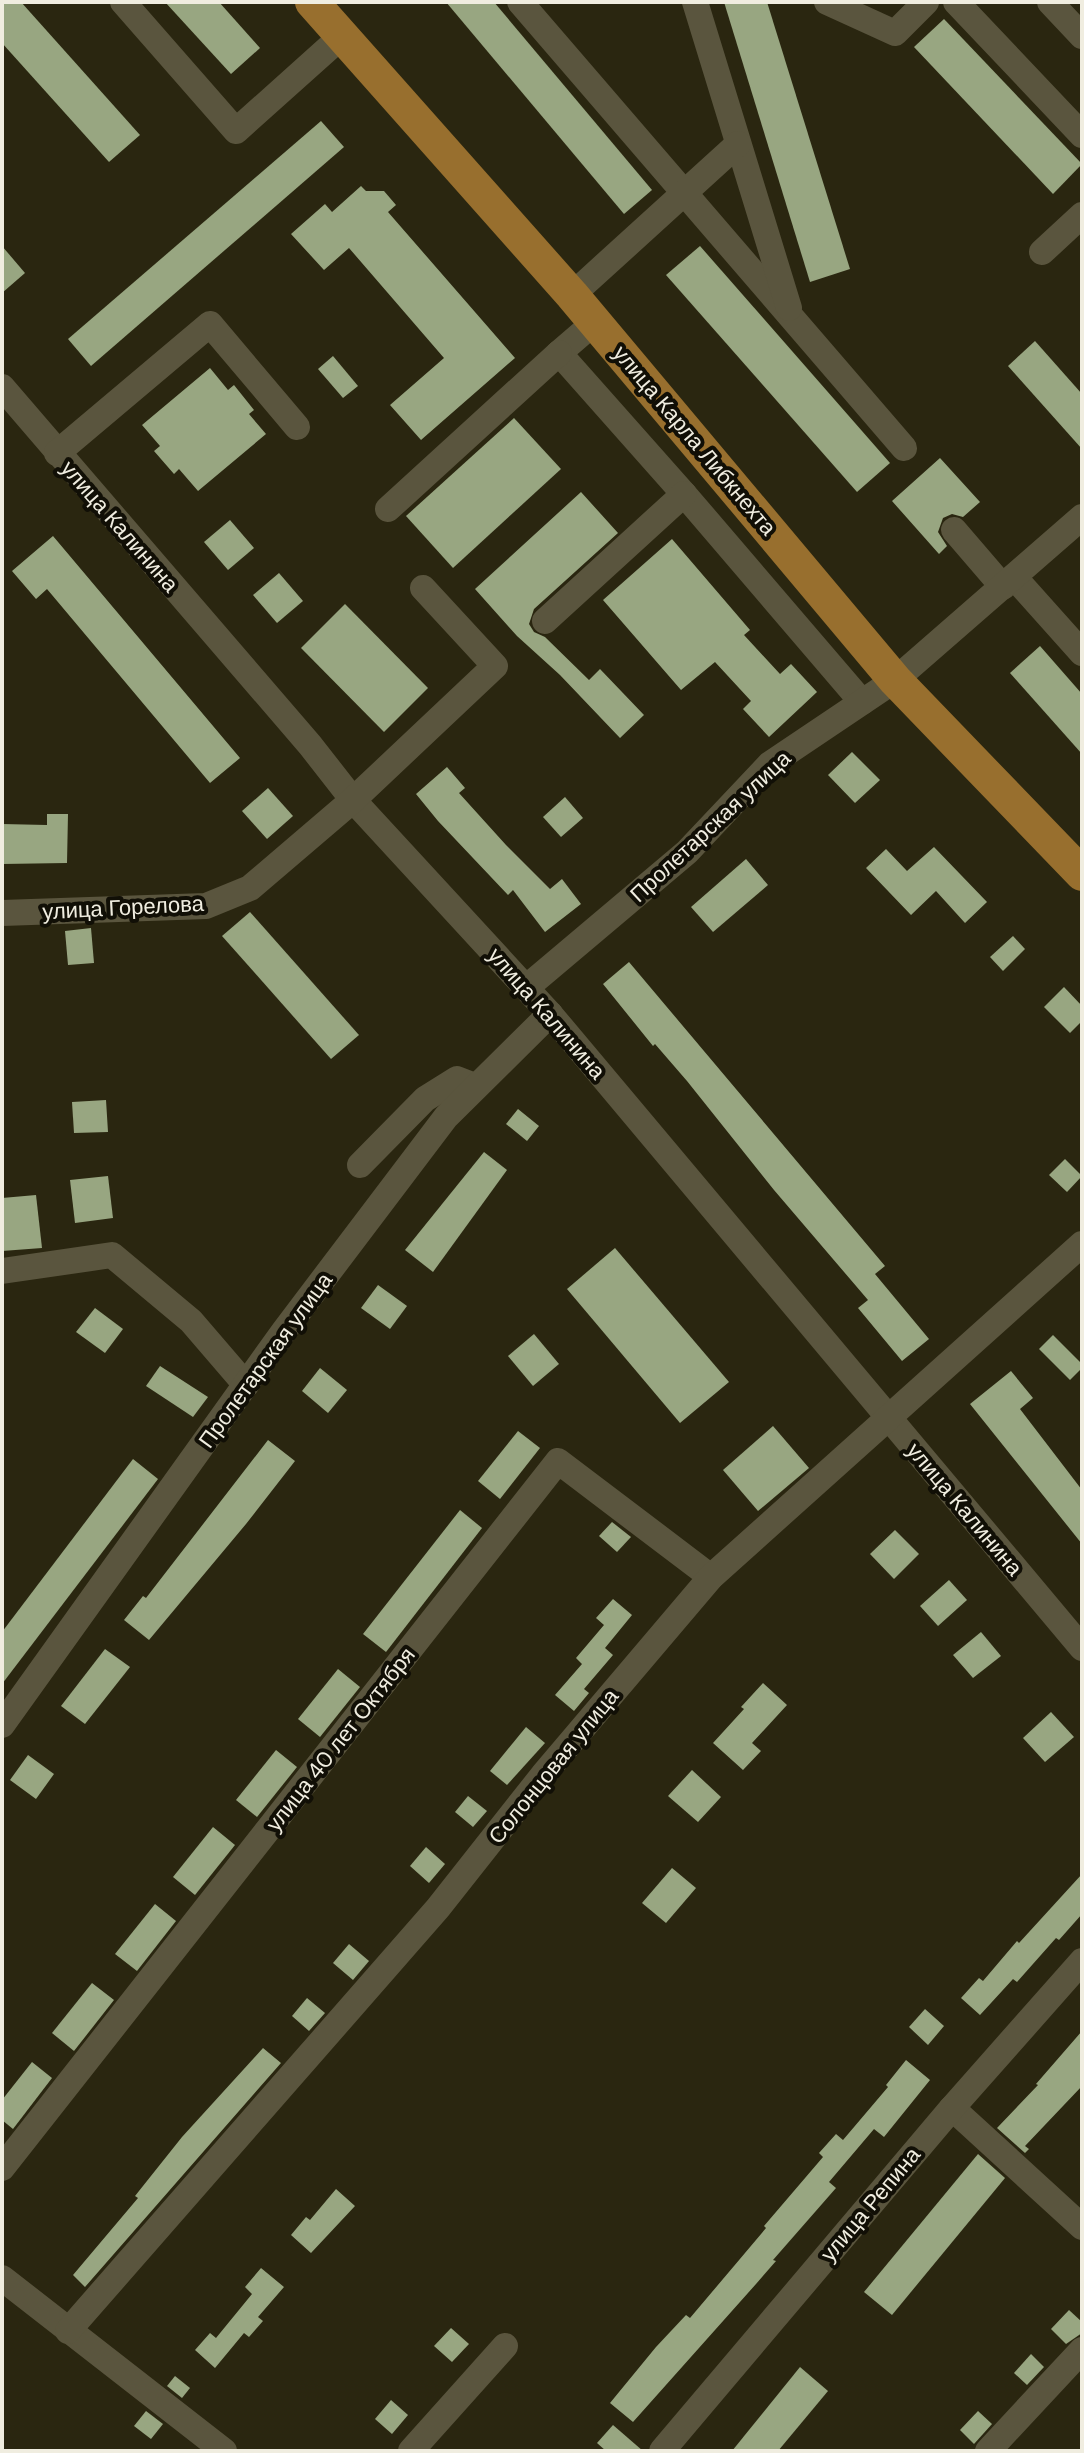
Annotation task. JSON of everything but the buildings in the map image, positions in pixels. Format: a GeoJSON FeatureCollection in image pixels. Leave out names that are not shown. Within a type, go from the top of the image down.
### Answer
{"type":"FeatureCollection","features":[{"type":"Feature","properties":{"kind":"main road","name":"улица Карла Либкнехта"},"geometry":{"type":"LineString","coordinates":[[312,2],[572,295],[895,680],[1082,874]]}},
{"type":"Feature","properties":{"kind":"street"},"geometry":{"type":"LineString","coordinates":[[123,2],[236,131],[342,36]]}},
{"type":"Feature","properties":{"kind":"street"},"geometry":{"type":"LineString","coordinates":[[520,2],[904,448]]}},
{"type":"Feature","properties":{"kind":"street"},"geometry":{"type":"LineString","coordinates":[[695,2],[793,320]]}},
{"type":"Feature","properties":{"kind":"street"},"geometry":{"type":"LineString","coordinates":[[827,2],[895,33],[926,2]]}},
{"type":"Feature","properties":{"kind":"street"},"geometry":{"type":"LineString","coordinates":[[956,2],[1082,135]]}},
{"type":"Feature","properties":{"kind":"street"},"geometry":{"type":"LineString","coordinates":[[1050,2],[1082,36]]}},
{"type":"Feature","properties":{"kind":"street"},"geometry":{"type":"LineString","coordinates":[[572,295],[738,144]]}},
{"type":"Feature","properties":{"kind":"street"},"geometry":{"type":"LineString","coordinates":[[1042,252],[1082,215]]}},
{"type":"Feature","properties":{"kind":"street"},"geometry":{"type":"LineString","coordinates":[[388,509],[595,322]]}},
{"type":"Feature","properties":{"kind":"street"},"geometry":{"type":"LineString","coordinates":[[57,453],[210,324],[297,427]]}},
{"type":"Feature","properties":{"kind":"street"},"geometry":{"type":"LineString","coordinates":[[559,353],[862,702]]}},
{"type":"Feature","properties":{"kind":"street","name":"улица Калинина"},"geometry":{"type":"LineString","coordinates":[[2,387],[310,745],[353,800],[527,987],[1082,1648]]}},
{"type":"Feature","properties":{"kind":"street"},"geometry":{"type":"LineString","coordinates":[[545,621],[684,494]]}},
{"type":"Feature","properties":{"kind":"street","name":"Пролетарская улица"},"geometry":{"type":"LineString","coordinates":[[527,987],[687,852],[770,764],[895,680],[1082,517]]}},
{"type":"Feature","properties":{"kind":"street"},"geometry":{"type":"LineString","coordinates":[[954,530],[1082,653]]}},
{"type":"Feature","properties":{"kind":"street","name":"улица Горелова"},"geometry":{"type":"LineString","coordinates":[[2,913],[206,906],[250,888],[353,800],[495,666],[423,588]]}},
{"type":"Feature","properties":{"kind":"street","name":"Пролетарская улица"},"geometry":{"type":"LineString","coordinates":[[2,1725],[246,1385],[446,1117],[550,1014]]}},
{"type":"Feature","properties":{"kind":"street"},"geometry":{"type":"LineString","coordinates":[[360,1165],[425,1099],[457,1079],[475,1086]]}},
{"type":"Feature","properties":{"kind":"street","name":"Солонцовая улица"},"geometry":{"type":"LineString","coordinates":[[68,2331],[438,1908],[543,1775],[711,1577],[1082,1244]]}},
{"type":"Feature","properties":{"kind":"street"},"geometry":{"type":"LineString","coordinates":[[2,1271],[112,1255],[191,1321],[246,1385]]}},
{"type":"Feature","properties":{"kind":"street","name":"улица 40 лет Октября"},"geometry":{"type":"LineString","coordinates":[[2,2168],[558,1461],[711,1577]]}},
{"type":"Feature","properties":{"kind":"street","name":"улица Репина"},"geometry":{"type":"LineString","coordinates":[[662,2451],[952,2108],[1082,1961]]}},
{"type":"Feature","properties":{"kind":"street"},"geometry":{"type":"LineString","coordinates":[[952,2108],[1082,2227]]}},
{"type":"Feature","properties":{"kind":"street"},"geometry":{"type":"LineString","coordinates":[[2,2278],[224,2451]]}},
{"type":"Feature","properties":{"kind":"street"},"geometry":{"type":"LineString","coordinates":[[411,2451],[505,2346]]}},
{"type":"Feature","properties":{"kind":"street"},"geometry":{"type":"LineString","coordinates":[[988,2451],[1082,2350]]}}]}
